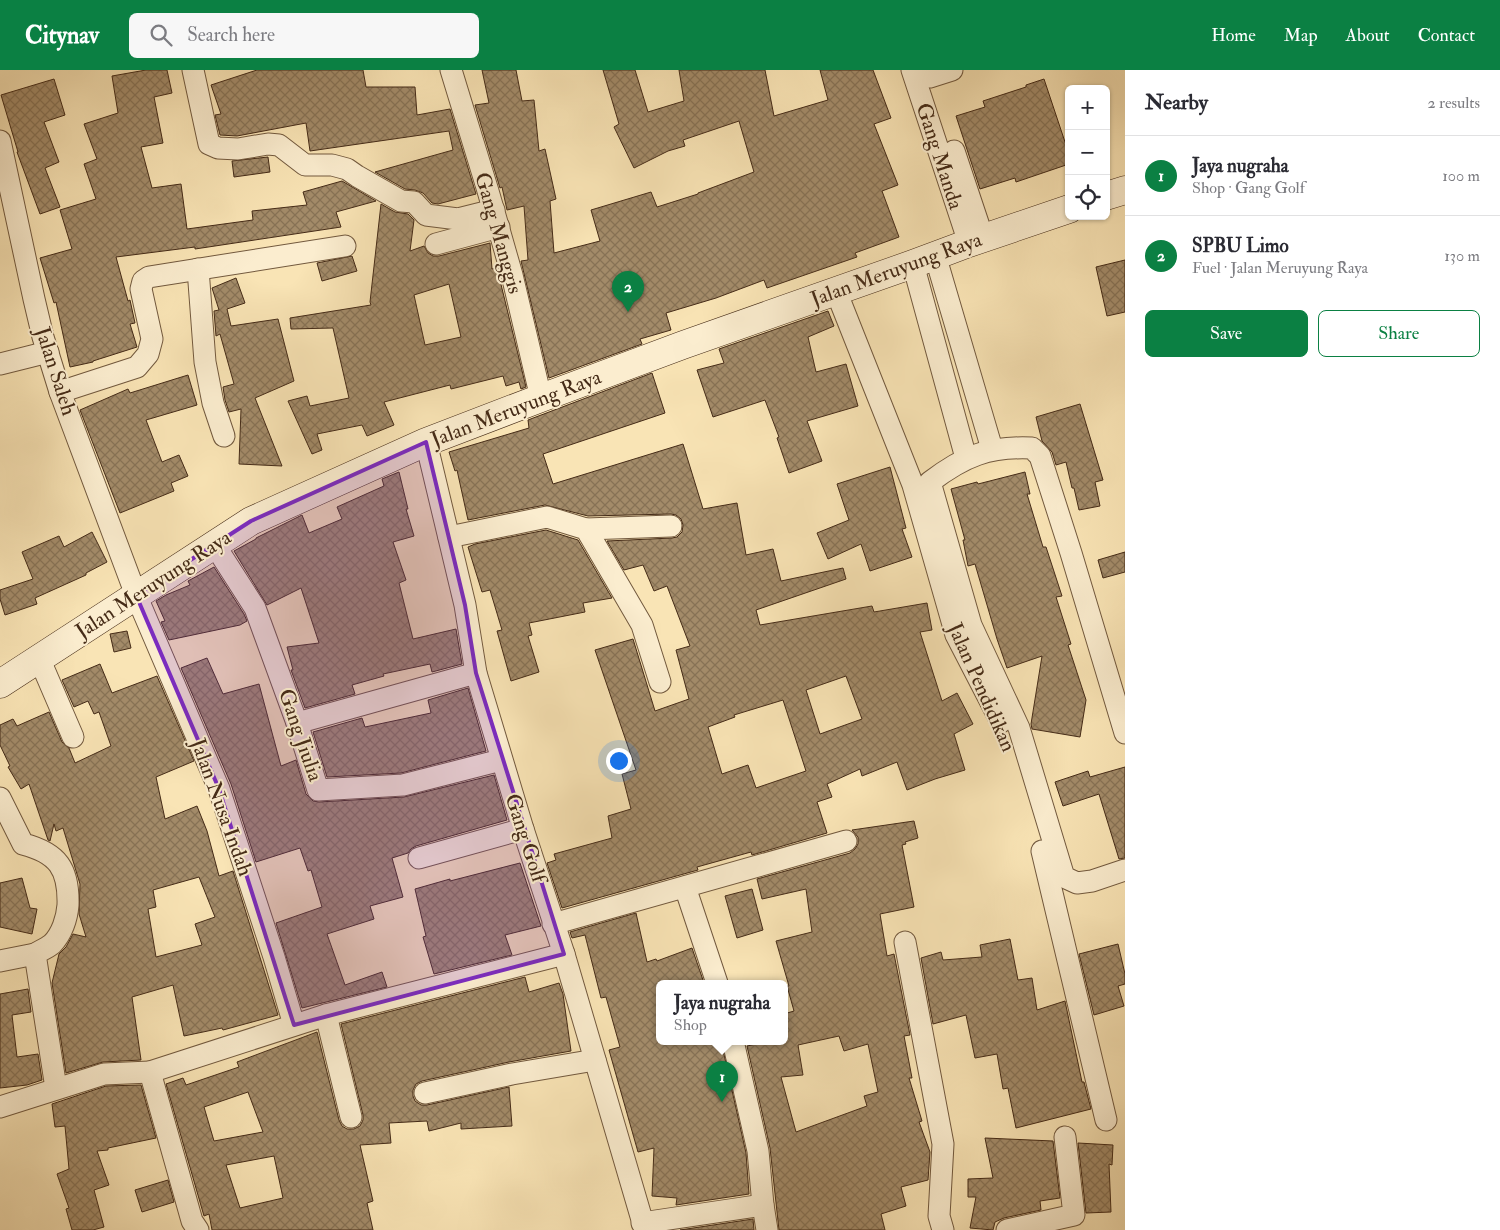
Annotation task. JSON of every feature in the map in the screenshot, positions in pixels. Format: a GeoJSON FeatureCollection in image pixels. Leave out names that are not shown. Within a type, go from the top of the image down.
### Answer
{"type":"FeatureCollection","features":[{"type":"Feature","properties":{"kind":"main road"},"geometry":{"type":"LineString","coordinates":[[1110,195],[1125,190]]}},
{"type":"Feature","properties":{"kind":"main road","name":"Jalan Meruyung Raya"},"geometry":{"type":"LineString","coordinates":[[0,684],[251,521],[426,442],[541,398],[976,240],[1065,210]]}},
{"type":"Feature","properties":{"kind":"street"},"geometry":{"type":"LineString","coordinates":[[193,70],[209,144],[218,148],[238,149],[268,144],[279,145],[305,165],[332,165],[347,169],[401,200],[414,202],[426,214],[458,219],[496,219]]}},
{"type":"Feature","properties":{"kind":"street","name":"Gang Manggis"},"geometry":{"type":"LineString","coordinates":[[450,70],[512,275],[541,398]]}},
{"type":"Feature","properties":{"kind":"street"},"geometry":{"type":"LineString","coordinates":[[923,72],[952,70]]}},
{"type":"Feature","properties":{"kind":"street","name":"Gang Manda"},"geometry":{"type":"LineString","coordinates":[[923,72],[976,240]]}},
{"type":"Feature","properties":{"kind":"street","name":"Jalan Saleh"},"geometry":{"type":"LineString","coordinates":[[1,150],[34,299],[60,392],[136,595]]}},
{"type":"Feature","properties":{"kind":"street"},"geometry":{"type":"LineString","coordinates":[[436,244],[496,219]]}},
{"type":"Feature","properties":{"kind":"street"},"geometry":{"type":"LineString","coordinates":[[60,392],[137,367],[148,354],[152,339],[141,289],[143,281],[149,277],[346,246]]}},
{"type":"Feature","properties":{"kind":"street"},"geometry":{"type":"LineString","coordinates":[[924,260],[992,450]]}},
{"type":"Feature","properties":{"kind":"street"},"geometry":{"type":"LineString","coordinates":[[924,260],[966,458]]}},
{"type":"Feature","properties":{"kind":"street"},"geometry":{"type":"LineString","coordinates":[[198,269],[205,362],[213,403],[224,436]]}},
{"type":"Feature","properties":{"kind":"street","name":"Jalan Pendidikan"},"geometry":{"type":"LineString","coordinates":[[836,291],[913,484],[956,636],[1002,724],[1034,815],[1106,1120]]}},
{"type":"Feature","properties":{"kind":"street"},"geometry":{"type":"LineString","coordinates":[[0,364],[48,352]]}},
{"type":"Feature","properties":{"kind":"street","name":"Gang Golf"},"geometry":{"type":"LineString","coordinates":[[426,442],[465,605],[476,673],[501,760],[564,954],[644,1226]]}},
{"type":"Feature","properties":{"kind":"street"},"geometry":{"type":"LineString","coordinates":[[1125,733],[1040,456],[1032,448],[992,450],[966,458],[930,482],[971,625],[1019,728],[1064,876],[1077,883],[1092,881],[1125,870]]}},
{"type":"Feature","properties":{"kind":"street"},"geometry":{"type":"LineString","coordinates":[[450,538],[547,517],[586,529],[671,526]]}},
{"type":"Feature","properties":{"kind":"street"},"geometry":{"type":"LineString","coordinates":[[586,529],[642,625],[660,682]]}},
{"type":"Feature","properties":{"kind":"street","name":"Gang Jiulia"},"geometry":{"type":"LineString","coordinates":[[214,544],[256,608],[297,723],[318,790],[403,785],[501,760]]}},
{"type":"Feature","properties":{"kind":"street","name":"Jalan Nusa Indah"},"geometry":{"type":"LineString","coordinates":[[136,595],[218,789],[274,957],[294,1025]]}},
{"type":"Feature","properties":{"kind":"street"},"geometry":{"type":"LineString","coordinates":[[39,658],[73,737]]}},
{"type":"Feature","properties":{"kind":"street"},"geometry":{"type":"LineString","coordinates":[[297,723],[476,673]]}},
{"type":"Feature","properties":{"kind":"street"},"geometry":{"type":"LineString","coordinates":[[0,798],[22,844],[36,847],[48,854],[57,863],[66,876],[68,891],[67,915],[61,930],[52,944],[35,954],[0,961]]}},
{"type":"Feature","properties":{"kind":"street"},"geometry":{"type":"LineString","coordinates":[[419,858],[523,830]]}},
{"type":"Feature","properties":{"kind":"street"},"geometry":{"type":"LineString","coordinates":[[554,924],[846,841]]}},
{"type":"Feature","properties":{"kind":"street"},"geometry":{"type":"LineString","coordinates":[[685,887],[716,980]]}},
{"type":"Feature","properties":{"kind":"street"},"geometry":{"type":"LineString","coordinates":[[905,942],[943,1144],[939,1216],[944,1230]]}},
{"type":"Feature","properties":{"kind":"street"},"geometry":{"type":"LineString","coordinates":[[35,954],[56,1088]]}},
{"type":"Feature","properties":{"kind":"street"},"geometry":{"type":"LineString","coordinates":[[0,1107],[104,1074],[150,1072],[326,1015],[564,954]]}},
{"type":"Feature","properties":{"kind":"street"},"geometry":{"type":"LineString","coordinates":[[326,1015],[351,1117]]}},
{"type":"Feature","properties":{"kind":"street"},"geometry":{"type":"LineString","coordinates":[[734,1045],[758,1151],[767,1230]]}},
{"type":"Feature","properties":{"kind":"street"},"geometry":{"type":"LineString","coordinates":[[425,1093],[512,1074],[595,1060]]}},
{"type":"Feature","properties":{"kind":"street"},"geometry":{"type":"LineString","coordinates":[[150,1072],[192,1221],[198,1230]]}},
{"type":"Feature","properties":{"kind":"street"},"geometry":{"type":"LineString","coordinates":[[1007,1230],[1074,1215],[1065,1138]]}},
{"type":"Feature","properties":{"kind":"street"},"geometry":{"type":"LineString","coordinates":[[644,1226],[763,1205]]}},
{"type":"Feature","properties":{"kind":"highlighted area"},"geometry":{"type":"Polygon","coordinates":[[[426,442],[465,605],[476,673],[564,954],[294,1025],[219,789],[136,595],[251,521],[426,442]]]}},
{"type":"Feature","properties":{"kind":"building"},"geometry":{"type":"Polygon","coordinates":[[[146,70],[167,70],[172,93],[154,97],[163,143],[141,147],[152,188],[181,184],[187,229],[253,220],[252,211],[307,205],[303,192],[342,181],[376,201],[336,212],[341,227],[195,249],[195,247],[116,257],[128,301],[130,300],[135,323],[130,324],[137,347],[93,362],[70,367],[56,302],[54,303],[40,258],[72,249],[60,210],[96,199],[84,164],[97,159],[84,124],[118,113],[112,76],[146,70]]]}},
{"type":"Feature","properties":{"kind":"building"},"geometry":{"type":"Polygon","coordinates":[[[257,70],[363,70],[366,87],[415,87],[417,115],[450,109],[476,194],[438,204],[432,203],[423,193],[405,189],[375,172],[453,150],[449,131],[310,151],[306,123],[237,136],[220,135],[215,115],[221,114],[211,85],[257,70]]]}},
{"type":"Feature","properties":{"kind":"building"},"geometry":{"type":"Polygon","coordinates":[[[482,70],[516,70],[522,101],[534,100],[539,151],[545,149],[556,199],[550,201],[554,253],[600,241],[591,210],[651,192],[657,207],[698,194],[754,172],[739,121],[683,140],[685,146],[668,151],[634,168],[614,127],[619,124],[603,70],[635,70],[648,112],[684,101],[679,70],[765,70],[774,116],[828,100],[820,70],[873,70],[891,118],[874,124],[898,185],[882,191],[899,237],[855,253],[857,257],[767,288],[764,280],[716,298],[666,313],[671,330],[640,339],[642,344],[549,378],[521,261],[528,260],[524,206],[507,210],[502,187],[500,188],[475,105],[489,103],[482,70]]]}},
{"type":"Feature","properties":{"kind":"building"},"geometry":{"type":"Polygon","coordinates":[[[54,79],[65,115],[44,122],[59,162],[45,168],[60,207],[40,214],[17,152],[1,95],[54,79]]]}},
{"type":"Feature","properties":{"kind":"building"},"geometry":{"type":"Polygon","coordinates":[[[1044,79],[1065,142],[1065,165],[1016,182],[1015,178],[980,189],[956,116],[985,107],[983,101],[1026,87],[1026,85],[1044,79]]]}},
{"type":"Feature","properties":{"kind":"building"},"geometry":{"type":"Polygon","coordinates":[[[268,157],[270,172],[234,177],[232,161],[268,157]]]}},
{"type":"Feature","properties":{"kind":"building"},"geometry":{"type":"Polygon","coordinates":[[[381,204],[395,212],[408,214],[414,220],[410,251],[424,246],[428,253],[433,256],[439,256],[490,243],[492,269],[497,268],[526,387],[521,389],[519,382],[506,386],[503,376],[451,389],[450,385],[384,402],[394,425],[367,436],[362,425],[317,434],[322,450],[312,454],[288,401],[307,396],[310,406],[349,398],[333,328],[291,329],[290,318],[371,305],[381,204]],[[449,284],[414,295],[425,345],[461,337],[449,284]]]}},
{"type":"Feature","properties":{"kind":"building"},"geometry":{"type":"Polygon","coordinates":[[[352,256],[357,271],[322,281],[317,263],[352,256]]]}},
{"type":"Feature","properties":{"kind":"building"},"geometry":{"type":"Polygon","coordinates":[[[1125,260],[1125,312],[1107,316],[1096,267],[1125,260]]]}},
{"type":"Feature","properties":{"kind":"building"},"geometry":{"type":"Polygon","coordinates":[[[236,278],[245,303],[227,309],[231,326],[278,319],[294,381],[255,398],[282,466],[239,464],[241,409],[229,412],[225,400],[223,387],[234,384],[220,334],[216,336],[214,311],[219,310],[212,288],[236,278]]]}},
{"type":"Feature","properties":{"kind":"building"},"geometry":{"type":"Polygon","coordinates":[[[828,311],[834,326],[808,337],[816,372],[846,364],[858,406],[807,421],[822,461],[789,473],[777,438],[779,437],[765,400],[713,417],[697,370],[724,363],[719,349],[828,311]]]}},
{"type":"Feature","properties":{"kind":"building"},"geometry":{"type":"Polygon","coordinates":[[[652,373],[665,413],[543,454],[553,484],[683,444],[703,509],[737,503],[746,555],[773,549],[781,581],[843,568],[846,579],[756,610],[760,625],[872,606],[874,612],[927,603],[932,630],[920,632],[942,701],[957,693],[973,724],[954,734],[965,770],[907,790],[897,762],[862,776],[860,769],[827,784],[832,797],[817,802],[827,833],[752,855],[751,852],[697,867],[698,870],[562,908],[547,863],[556,860],[554,854],[612,838],[608,816],[631,809],[622,774],[636,770],[595,650],[633,639],[655,711],[689,699],[676,650],[690,646],[667,586],[654,591],[643,565],[624,570],[607,541],[677,537],[682,532],[683,525],[681,519],[671,514],[588,516],[545,505],[468,520],[457,470],[455,471],[449,452],[529,428],[528,420],[652,373]],[[846,676],[806,690],[820,734],[862,719],[846,676]],[[783,700],[734,715],[735,717],[708,727],[722,774],[748,765],[756,788],[806,771],[783,700]]]}},
{"type":"Feature","properties":{"kind":"building"},"geometry":{"type":"Polygon","coordinates":[[[188,375],[197,405],[146,420],[162,462],[179,455],[188,476],[171,483],[174,491],[120,513],[80,410],[128,389],[130,393],[188,375]]]}},
{"type":"Feature","properties":{"kind":"building"},"geometry":{"type":"Polygon","coordinates":[[[1080,404],[1103,480],[1095,482],[1100,506],[1079,510],[1066,462],[1056,465],[1052,452],[1042,441],[1036,417],[1080,404]]]}},
{"type":"Feature","properties":{"kind":"building"},"geometry":{"type":"Polygon","coordinates":[[[890,467],[906,528],[902,529],[912,557],[870,571],[861,544],[828,559],[817,533],[849,520],[837,484],[890,467]]]}},
{"type":"Feature","properties":{"kind":"building"},"geometry":{"type":"Polygon","coordinates":[[[399,472],[408,509],[406,509],[414,536],[393,542],[406,580],[399,583],[413,639],[456,629],[462,664],[432,672],[430,664],[383,674],[384,676],[352,685],[355,694],[305,708],[291,670],[293,670],[287,647],[319,643],[301,588],[267,605],[234,551],[302,515],[309,533],[342,519],[337,507],[384,486],[382,479],[399,472]]]}},
{"type":"Feature","properties":{"kind":"building"},"geometry":{"type":"Polygon","coordinates":[[[1025,472],[1030,494],[1027,494],[1043,547],[1046,547],[1062,596],[1056,597],[1071,644],[1068,645],[1086,700],[1080,737],[1032,729],[1031,724],[1042,656],[1007,668],[975,564],[968,566],[963,540],[965,540],[951,489],[1025,472]]]}},
{"type":"Feature","properties":{"kind":"building"},"geometry":{"type":"Polygon","coordinates":[[[546,530],[578,540],[612,598],[583,603],[585,612],[529,623],[532,635],[528,636],[539,672],[511,681],[497,631],[502,630],[490,590],[482,592],[468,547],[546,530]]]}},
{"type":"Feature","properties":{"kind":"building"},"geometry":{"type":"Polygon","coordinates":[[[92,532],[107,562],[86,573],[86,575],[35,598],[37,604],[5,615],[0,599],[0,590],[33,579],[22,552],[59,536],[64,547],[92,532]]]}},
{"type":"Feature","properties":{"kind":"building"},"geometry":{"type":"Polygon","coordinates":[[[1125,552],[1125,572],[1103,578],[1098,560],[1125,552]]]}},
{"type":"Feature","properties":{"kind":"building"},"geometry":{"type":"Polygon","coordinates":[[[214,567],[247,621],[240,625],[169,640],[161,622],[165,621],[156,601],[190,585],[188,581],[214,567]]]}},
{"type":"Feature","properties":{"kind":"building"},"geometry":{"type":"Polygon","coordinates":[[[127,631],[131,648],[114,652],[110,634],[127,631]]]}},
{"type":"Feature","properties":{"kind":"building"},"geometry":{"type":"Polygon","coordinates":[[[207,658],[223,694],[259,684],[281,766],[296,760],[306,794],[313,801],[404,797],[494,775],[507,820],[416,846],[408,853],[392,858],[403,897],[370,906],[374,919],[327,934],[345,985],[382,972],[387,987],[302,1008],[276,923],[322,907],[311,870],[308,871],[300,848],[256,862],[231,784],[181,668],[207,658]]]}},
{"type":"Feature","properties":{"kind":"building"},"geometry":{"type":"Polygon","coordinates":[[[100,664],[112,693],[157,676],[194,761],[156,777],[165,819],[197,806],[207,831],[219,876],[233,871],[278,1015],[223,1030],[222,1028],[184,1036],[173,985],[132,997],[141,1060],[103,1062],[66,1073],[52,983],[59,954],[66,947],[73,934],[86,937],[79,914],[80,884],[63,828],[56,831],[54,824],[50,841],[48,840],[29,784],[21,789],[8,767],[10,766],[0,745],[0,725],[13,719],[17,726],[49,712],[62,742],[69,748],[75,763],[111,746],[99,712],[94,714],[88,701],[74,707],[62,680],[100,664]],[[199,877],[153,890],[156,907],[148,909],[156,957],[202,945],[195,924],[215,917],[199,877]]]}},
{"type":"Feature","properties":{"kind":"building"},"geometry":{"type":"Polygon","coordinates":[[[468,688],[486,751],[401,773],[327,777],[313,732],[362,718],[365,727],[431,713],[428,700],[468,688]]]}},
{"type":"Feature","properties":{"kind":"building"},"geometry":{"type":"Polygon","coordinates":[[[1125,767],[1125,858],[1119,859],[1099,794],[1063,806],[1055,782],[1088,771],[1090,777],[1125,767]]]}},
{"type":"Feature","properties":{"kind":"building"},"geometry":{"type":"Polygon","coordinates":[[[914,821],[918,838],[905,842],[906,844],[902,845],[914,907],[880,914],[887,956],[894,954],[910,1035],[904,1036],[912,1078],[909,1078],[922,1121],[919,1122],[930,1152],[928,1180],[901,1187],[906,1206],[881,1214],[885,1230],[779,1230],[770,1148],[747,1046],[788,1045],[788,1013],[794,1011],[788,990],[788,980],[776,941],[812,932],[806,889],[762,899],[757,879],[850,853],[858,844],[858,837],[852,830],[914,821]],[[839,1036],[798,1045],[803,1075],[781,1077],[796,1132],[867,1106],[864,1096],[878,1092],[868,1044],[844,1051],[839,1036]]]}},
{"type":"Feature","properties":{"kind":"building"},"geometry":{"type":"Polygon","coordinates":[[[520,863],[541,926],[505,935],[512,955],[434,974],[423,937],[426,936],[415,889],[520,863]]]}},
{"type":"Feature","properties":{"kind":"building"},"geometry":{"type":"Polygon","coordinates":[[[22,878],[30,908],[37,909],[32,934],[0,927],[0,883],[22,878]]]}},
{"type":"Feature","properties":{"kind":"building"},"geometry":{"type":"Polygon","coordinates":[[[752,889],[763,930],[737,938],[725,896],[752,889]]]}},
{"type":"Feature","properties":{"kind":"building"},"geometry":{"type":"Polygon","coordinates":[[[636,913],[647,962],[656,959],[657,961],[692,948],[703,980],[656,980],[656,1045],[722,1045],[746,1153],[749,1194],[676,1205],[677,1198],[652,1196],[654,1148],[638,1152],[609,1050],[620,1047],[606,997],[601,998],[585,935],[572,938],[570,932],[636,913]]]}},
{"type":"Feature","properties":{"kind":"building"},"geometry":{"type":"Polygon","coordinates":[[[1010,939],[1018,980],[1032,978],[1037,1010],[1065,1001],[1082,1082],[1084,1082],[1091,1109],[1016,1128],[1008,1088],[1003,1089],[997,1054],[975,1058],[966,1015],[933,1024],[921,958],[941,952],[943,960],[982,957],[980,945],[1010,939]]]}},
{"type":"Feature","properties":{"kind":"building"},"geometry":{"type":"Polygon","coordinates":[[[1118,944],[1125,974],[1125,984],[1118,986],[1124,1006],[1094,1015],[1079,954],[1118,944]]]}},
{"type":"Feature","properties":{"kind":"building"},"geometry":{"type":"Polygon","coordinates":[[[525,977],[529,992],[559,983],[563,994],[571,1051],[509,1062],[422,1081],[416,1084],[413,1096],[415,1101],[421,1105],[509,1087],[512,1126],[461,1129],[461,1123],[429,1131],[427,1121],[389,1123],[391,1143],[360,1145],[373,1201],[367,1203],[373,1230],[212,1230],[209,1214],[204,1216],[166,1084],[183,1078],[186,1085],[239,1067],[237,1062],[317,1032],[339,1120],[342,1126],[347,1129],[354,1129],[360,1126],[363,1115],[341,1024],[525,977]],[[248,1092],[204,1107],[214,1141],[263,1132],[248,1092]],[[274,1156],[226,1165],[240,1208],[283,1198],[274,1156]]]}},
{"type":"Feature","properties":{"kind":"building"},"geometry":{"type":"Polygon","coordinates":[[[28,989],[31,1012],[12,1015],[17,1057],[38,1054],[42,1080],[27,1085],[0,1088],[0,994],[28,989]]]}},
{"type":"Feature","properties":{"kind":"building"},"geometry":{"type":"Polygon","coordinates":[[[141,1085],[156,1138],[97,1151],[109,1185],[94,1190],[104,1227],[93,1230],[72,1230],[66,1209],[69,1208],[57,1174],[69,1169],[65,1126],[55,1127],[52,1104],[106,1086],[141,1085]]]}},
{"type":"Feature","properties":{"kind":"building"},"geometry":{"type":"Polygon","coordinates":[[[985,1138],[1053,1141],[1060,1198],[1040,1201],[1041,1210],[1004,1218],[995,1222],[993,1230],[970,1228],[976,1197],[968,1197],[968,1179],[993,1178],[985,1138]]]}},
{"type":"Feature","properties":{"kind":"building"},"geometry":{"type":"Polygon","coordinates":[[[1078,1143],[1113,1145],[1112,1165],[1109,1164],[1111,1212],[1086,1213],[1078,1143]]]}},
{"type":"Feature","properties":{"kind":"building"},"geometry":{"type":"Polygon","coordinates":[[[168,1180],[174,1202],[142,1212],[135,1190],[168,1180]]]}},
{"type":"Feature","properties":{"kind":"building"},"geometry":{"type":"Polygon","coordinates":[[[753,1219],[754,1230],[680,1230],[753,1219]]]}},
{"type":"Feature","properties":{"kind":"place","name":"SPBU Limo"},"geometry":{"type":"Point","coordinates":[628,312]}},
{"type":"Feature","properties":{"kind":"place","name":"Jaya nugraha"},"geometry":{"type":"Point","coordinates":[722,1102]}}]}
